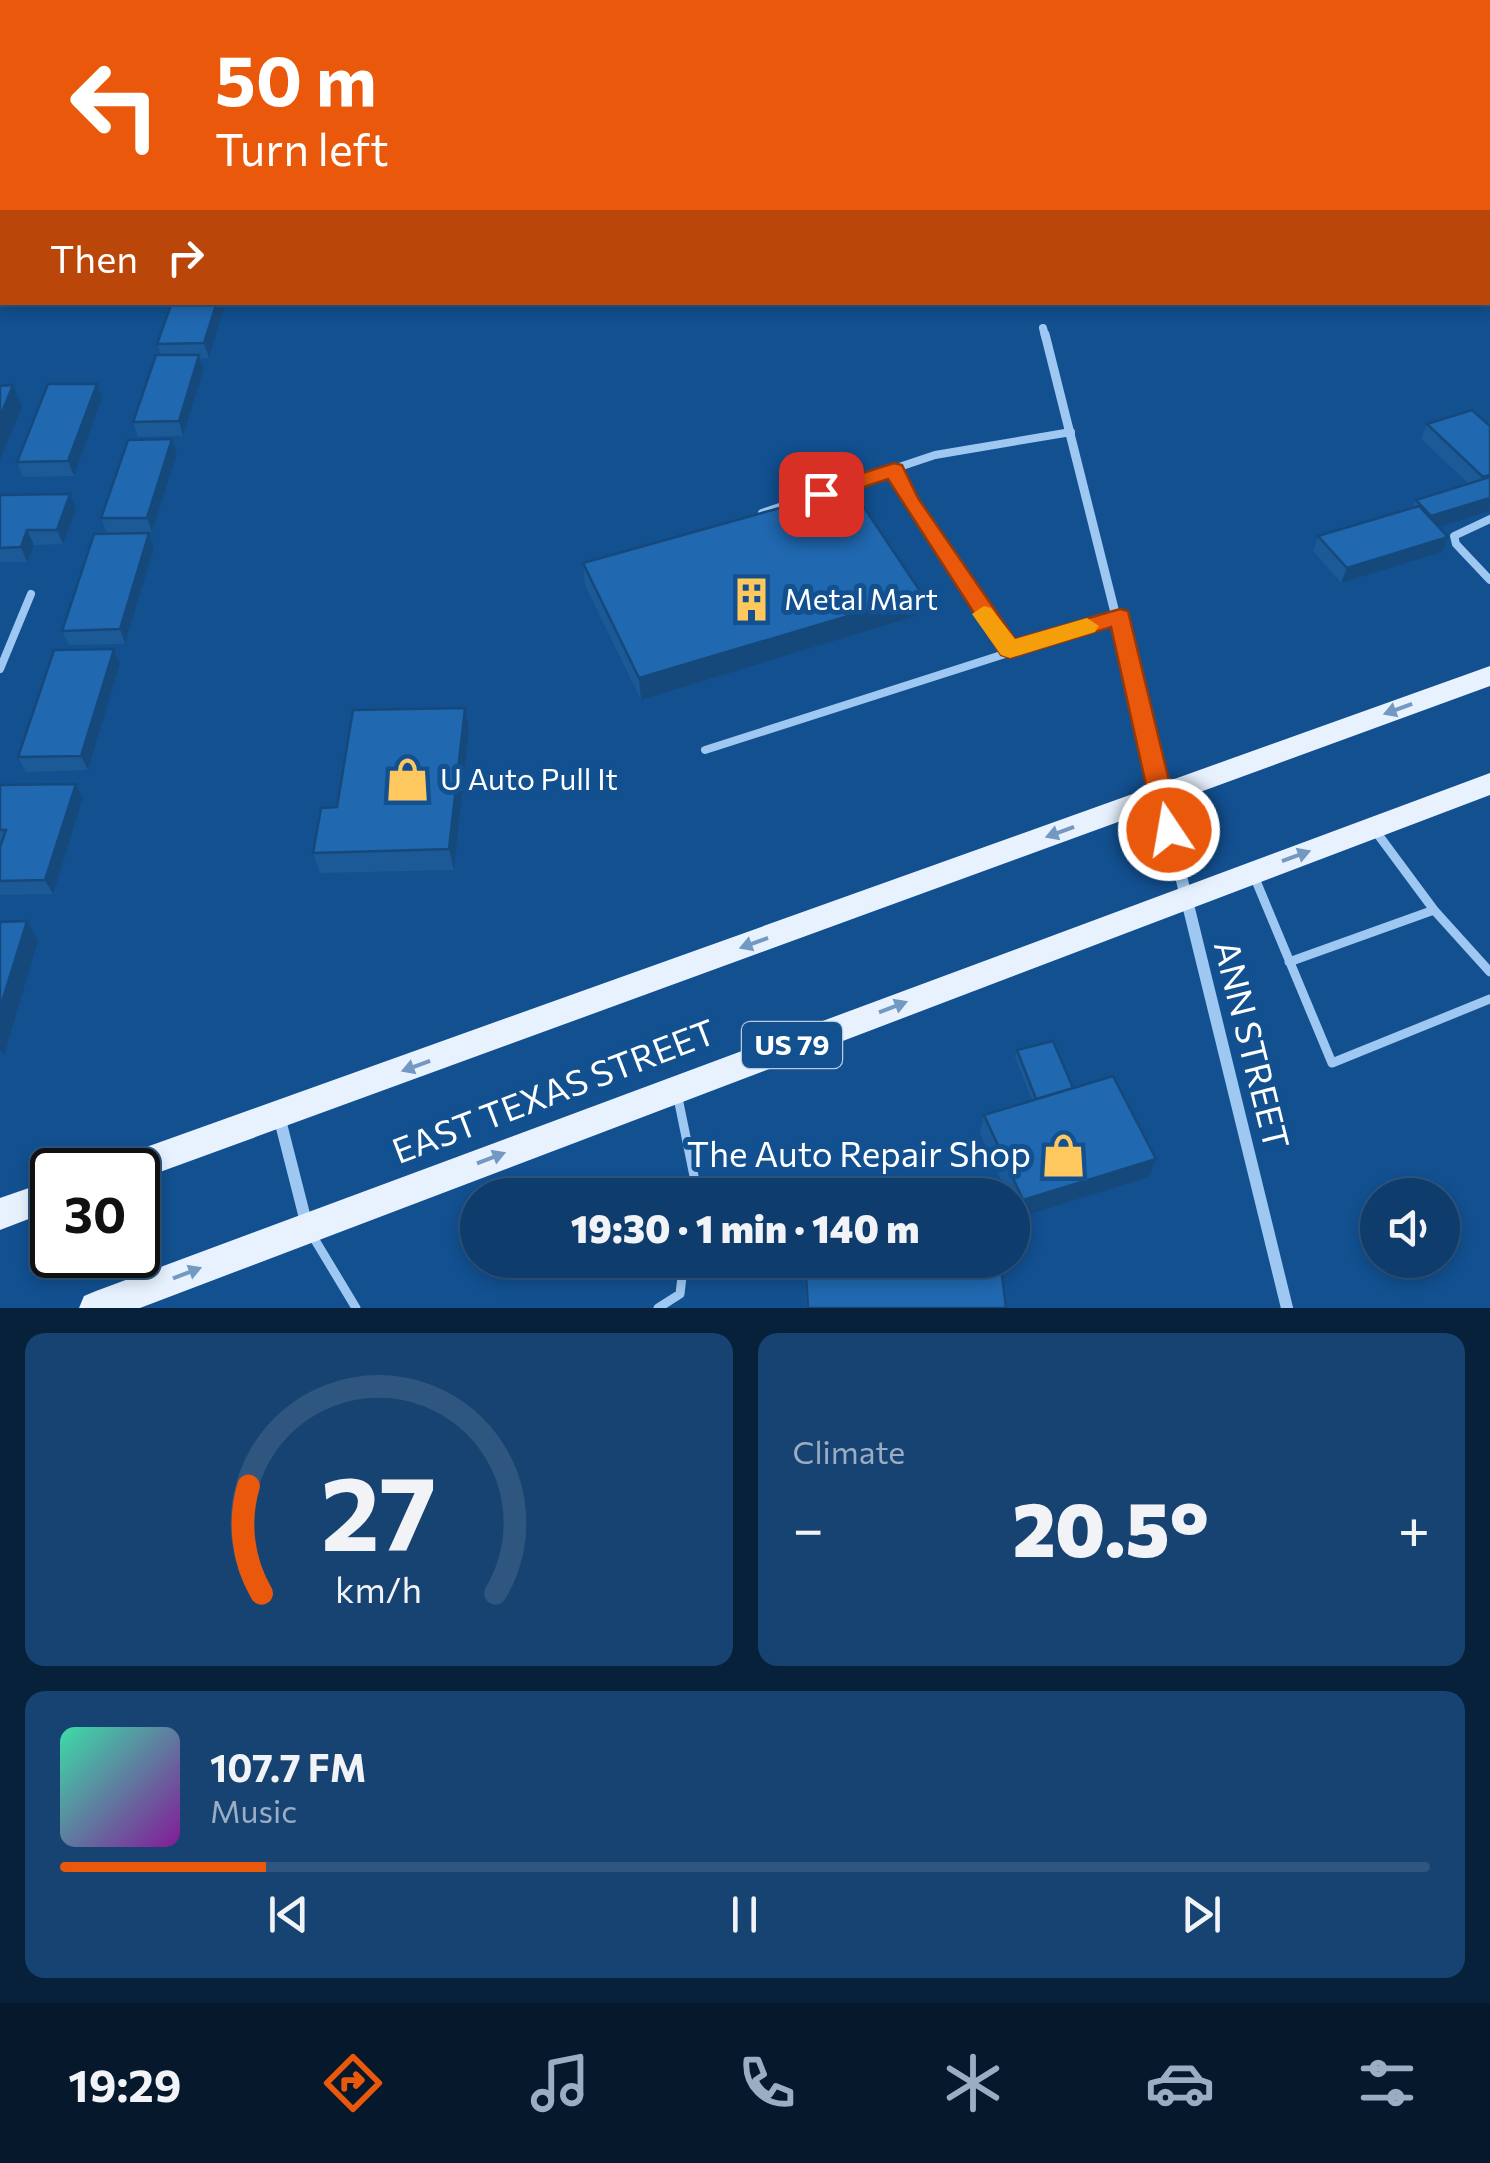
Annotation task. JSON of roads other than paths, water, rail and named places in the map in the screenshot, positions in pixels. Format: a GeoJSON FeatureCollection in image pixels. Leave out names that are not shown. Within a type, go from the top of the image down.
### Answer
{"type":"FeatureCollection","features":[{"type":"Feature","properties":{"kind":"main road"},"geometry":{"type":"LineString","coordinates":[[160,1157],[1490,676]]}},
{"type":"Feature","properties":{"kind":"main road","name":"EAST TEXAS STREET"},"geometry":{"type":"LineString","coordinates":[[96,1308],[1252,872],[1483,790]]}},
{"type":"Feature","properties":{"kind":"main road"},"geometry":{"type":"LineString","coordinates":[[0,1214],[30,1203]]}},
{"type":"Feature","properties":{"kind":"street","name":"ANN STREET"},"geometry":{"type":"LineString","coordinates":[[1043,328],[1120,617],[1183,898],[1287,1308]]}},
{"type":"Feature","properties":{"kind":"street"},"geometry":{"type":"LineString","coordinates":[[279,1115],[307,1227]]}},
{"type":"Feature","properties":{"kind":"lane"},"geometry":{"type":"LineString","coordinates":[[747,518],[979,446],[1071,432]]}},
{"type":"Feature","properties":{"kind":"lane"},"geometry":{"type":"LineString","coordinates":[[894,470],[908,500],[1010,649]]}},
{"type":"Feature","properties":{"kind":"lane"},"geometry":{"type":"LineString","coordinates":[[1490,519],[1454,536],[1456,544],[1490,580]]}},
{"type":"Feature","properties":{"kind":"lane"},"geometry":{"type":"LineString","coordinates":[[0,669],[31,594]]}},
{"type":"Feature","properties":{"kind":"lane"},"geometry":{"type":"LineString","coordinates":[[705,750],[1010,649],[1120,617]]}},
{"type":"Feature","properties":{"kind":"lane"},"geometry":{"type":"LineString","coordinates":[[1372,828],[1434,910],[1490,972]]}},
{"type":"Feature","properties":{"kind":"lane"},"geometry":{"type":"LineString","coordinates":[[1252,872],[1332,1063],[1490,999]]}},
{"type":"Feature","properties":{"kind":"lane"},"geometry":{"type":"LineString","coordinates":[[1289,962],[1434,910]]}},
{"type":"Feature","properties":{"kind":"lane"},"geometry":{"type":"LineString","coordinates":[[676,1088],[694,1178]]}},
{"type":"Feature","properties":{"kind":"lane"},"geometry":{"type":"LineString","coordinates":[[307,1227],[356,1308]]}},
{"type":"Feature","properties":{"kind":"lane"},"geometry":{"type":"LineString","coordinates":[[658,1308],[680,1294],[682,1278]]}},
{"type":"Feature","properties":{"kind":"place","name":"Metal Mart"},"geometry":{"type":"Point","coordinates":[751,600]}},
{"type":"Feature","properties":{"kind":"place","name":"U Auto Pull It"},"geometry":{"type":"Point","coordinates":[407,780]}},
{"type":"Feature","properties":{"kind":"place","name":"The Auto Repair Shop"},"geometry":{"type":"Point","coordinates":[1064,1155]}}]}
